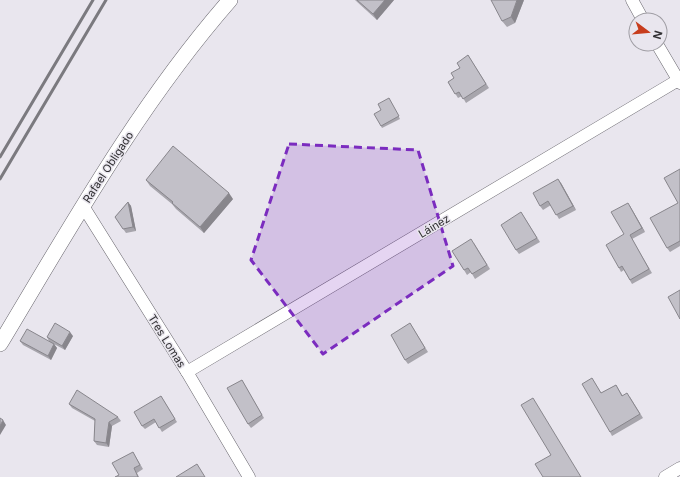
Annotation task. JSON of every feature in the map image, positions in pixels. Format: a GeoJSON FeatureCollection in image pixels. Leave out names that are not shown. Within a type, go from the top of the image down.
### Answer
{"type":"FeatureCollection","features":[{"type":"Feature","properties":{"kind":"street","name":"Rafael Obligado"},"geometry":{"type":"LineString","coordinates":[[0,344],[109,163],[161,88],[230,0]]}},
{"type":"Feature","properties":{"kind":"street"},"geometry":{"type":"LineString","coordinates":[[632,0],[639,12]]}},
{"type":"Feature","properties":{"kind":"street"},"geometry":{"type":"LineString","coordinates":[[662,52],[679,81]]}},
{"type":"Feature","properties":{"kind":"street","name":"Láinez"},"geometry":{"type":"LineString","coordinates":[[187,372],[679,81]]}},
{"type":"Feature","properties":{"kind":"street","name":"Tres Lomas"},"geometry":{"type":"LineString","coordinates":[[83,206],[187,372],[249,477]]}},
{"type":"Feature","properties":{"kind":"street"},"geometry":{"type":"LineString","coordinates":[[665,477],[680,468]]}},
{"type":"Feature","properties":{"kind":"highlighted area"},"geometry":{"type":"Polygon","coordinates":[[[289,144],[418,150],[453,266],[323,354],[251,260],[289,144]]]}},
{"type":"Feature","properties":{"kind":"building"},"geometry":{"type":"Polygon","coordinates":[[[357,0],[385,0],[373,14],[357,0]]]}},
{"type":"Feature","properties":{"kind":"building"},"geometry":{"type":"Polygon","coordinates":[[[491,0],[517,0],[511,17],[502,21],[491,0]]]}},
{"type":"Feature","properties":{"kind":"building"},"geometry":{"type":"Polygon","coordinates":[[[468,55],[486,84],[463,99],[459,92],[455,94],[448,82],[454,78],[451,73],[460,68],[457,63],[468,55]]]}},
{"type":"Feature","properties":{"kind":"building"},"geometry":{"type":"Polygon","coordinates":[[[389,98],[399,116],[381,126],[374,114],[381,110],[378,104],[389,98]]]}},
{"type":"Feature","properties":{"kind":"building"},"geometry":{"type":"Polygon","coordinates":[[[173,146],[229,193],[200,227],[146,180],[173,146]]]}},
{"type":"Feature","properties":{"kind":"building"},"geometry":{"type":"Polygon","coordinates":[[[680,169],[680,241],[667,248],[650,218],[678,203],[664,178],[680,169]]]}},
{"type":"Feature","properties":{"kind":"building"},"geometry":{"type":"Polygon","coordinates":[[[558,179],[573,206],[556,215],[548,201],[540,206],[533,193],[558,179]]]}},
{"type":"Feature","properties":{"kind":"building"},"geometry":{"type":"Polygon","coordinates":[[[128,202],[133,227],[123,229],[115,217],[128,202]]]}},
{"type":"Feature","properties":{"kind":"building"},"geometry":{"type":"Polygon","coordinates":[[[628,203],[642,228],[630,235],[649,269],[630,280],[622,266],[619,268],[606,245],[624,234],[611,212],[628,203]]]}},
{"type":"Feature","properties":{"kind":"building"},"geometry":{"type":"Polygon","coordinates":[[[521,212],[537,238],[516,250],[501,225],[521,212]]]}},
{"type":"Feature","properties":{"kind":"building"},"geometry":{"type":"Polygon","coordinates":[[[471,239],[487,265],[472,274],[468,268],[464,270],[452,251],[471,239]]]}},
{"type":"Feature","properties":{"kind":"building"},"geometry":{"type":"Polygon","coordinates":[[[680,290],[680,319],[668,297],[680,290]]]}},
{"type":"Feature","properties":{"kind":"building"},"geometry":{"type":"Polygon","coordinates":[[[55,323],[70,332],[62,346],[47,337],[55,323]]]}},
{"type":"Feature","properties":{"kind":"building"},"geometry":{"type":"Polygon","coordinates":[[[410,323],[425,348],[405,360],[391,335],[410,323]]]}},
{"type":"Feature","properties":{"kind":"building"},"geometry":{"type":"Polygon","coordinates":[[[27,329],[54,344],[48,356],[20,341],[27,329]]]}},
{"type":"Feature","properties":{"kind":"building"},"geometry":{"type":"Polygon","coordinates":[[[592,378],[601,393],[616,385],[622,396],[627,393],[640,414],[610,432],[582,384],[592,378]]]}},
{"type":"Feature","properties":{"kind":"building"},"geometry":{"type":"Polygon","coordinates":[[[242,380],[262,415],[248,424],[227,388],[242,380]]]}},
{"type":"Feature","properties":{"kind":"building"},"geometry":{"type":"Polygon","coordinates":[[[77,390],[118,417],[109,422],[106,443],[94,441],[95,419],[69,404],[77,390]]]}},
{"type":"Feature","properties":{"kind":"building"},"geometry":{"type":"Polygon","coordinates":[[[161,396],[175,419],[159,428],[154,419],[142,426],[134,412],[161,396]]]}},
{"type":"Feature","properties":{"kind":"building"},"geometry":{"type":"Polygon","coordinates":[[[533,398],[581,477],[543,477],[535,464],[551,455],[521,405],[533,398]]]}},
{"type":"Feature","properties":{"kind":"building"},"geometry":{"type":"Polygon","coordinates":[[[0,418],[3,420],[0,426],[0,418]]]}},
{"type":"Feature","properties":{"kind":"building"},"geometry":{"type":"Polygon","coordinates":[[[133,452],[140,465],[134,468],[138,477],[115,477],[119,475],[112,463],[133,452]]]}},
{"type":"Feature","properties":{"kind":"building"},"geometry":{"type":"Polygon","coordinates":[[[197,464],[205,477],[176,477],[197,464]]]}},
{"type":"Feature","properties":{"kind":"railway"},"geometry":{"type":"LineString","coordinates":[[0,157],[93,0]]}},
{"type":"Feature","properties":{"kind":"railway"},"geometry":{"type":"LineString","coordinates":[[0,179],[106,0]]}}]}
